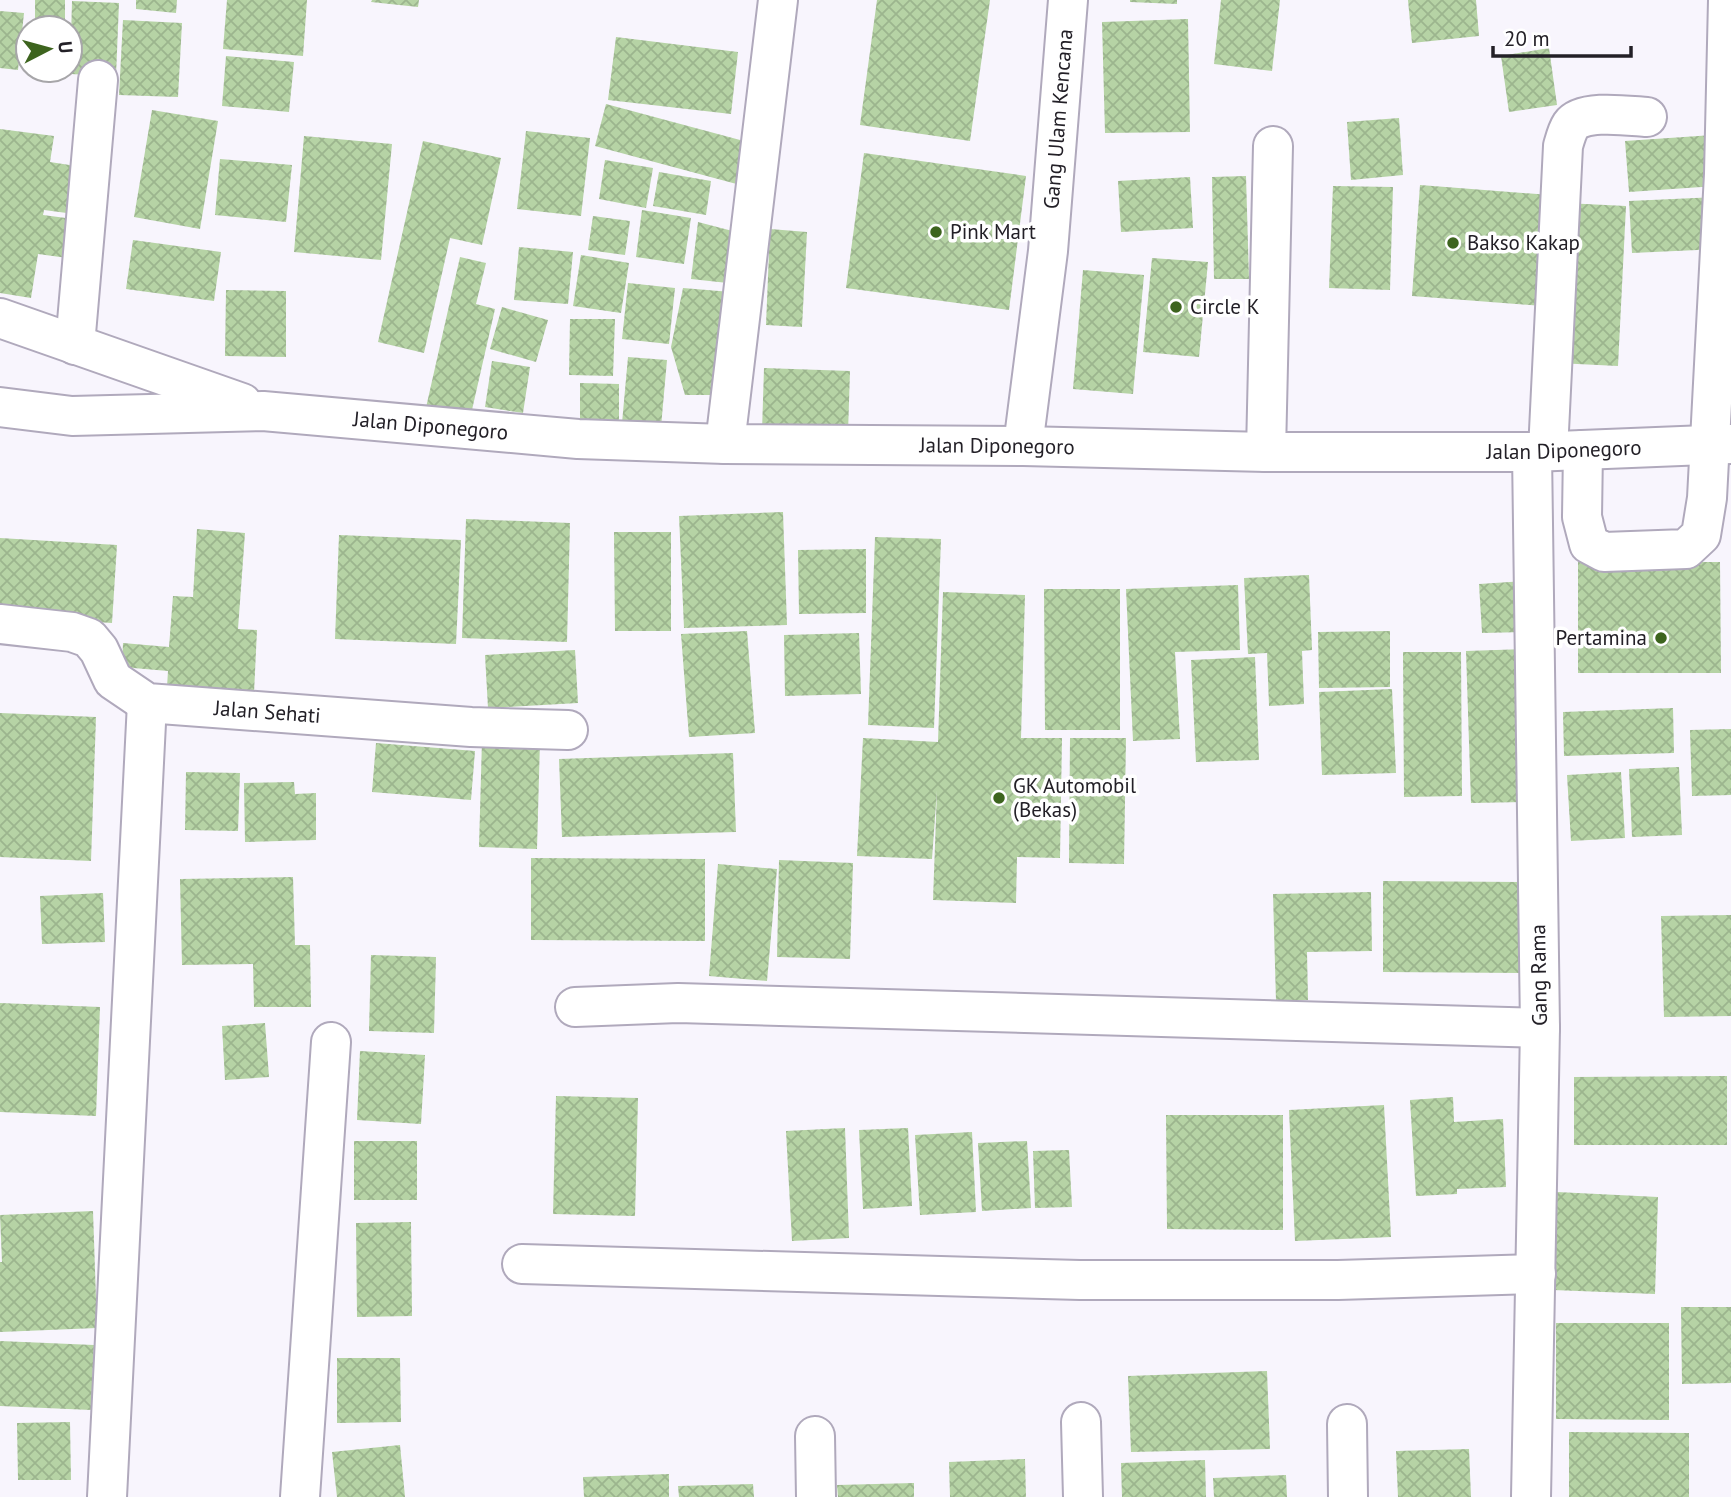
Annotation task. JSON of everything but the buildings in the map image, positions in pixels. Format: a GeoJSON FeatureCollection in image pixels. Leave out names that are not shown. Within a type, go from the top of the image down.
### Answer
{"type":"FeatureCollection","features":[{"type":"Feature","properties":{"kind":"street"},"geometry":{"type":"LineString","coordinates":[[725,444],[778,0]]}},
{"type":"Feature","properties":{"kind":"street","name":"Gang Ulam Kencana"},"geometry":{"type":"LineString","coordinates":[[1023,446],[1048,251],[1068,0]]}},
{"type":"Feature","properties":{"kind":"street"},"geometry":{"type":"LineString","coordinates":[[1647,117],[1583,117],[1571,124],[1563,146],[1554,451],[1582,517],[1589,544],[1604,552],[1686,549],[1701,535],[1720,444],[1728,0]]}},
{"type":"Feature","properties":{"kind":"street"},"geometry":{"type":"LineString","coordinates":[[75,345],[98,80]]}},
{"type":"Feature","properties":{"kind":"street"},"geometry":{"type":"LineString","coordinates":[[1266,452],[1273,146]]}},
{"type":"Feature","properties":{"kind":"street","name":"Jalan Diponegoro"},"geometry":{"type":"LineString","coordinates":[[0,318],[264,411]]}},
{"type":"Feature","properties":{"kind":"street","name":"Jalan Diponegoro"},"geometry":{"type":"LineString","coordinates":[[0,407],[72,416],[264,411],[578,439],[725,444],[1023,446],[1266,452],[1554,451],[1720,444]]}},
{"type":"Feature","properties":{"kind":"street","name":"Gang Rama"},"geometry":{"type":"LineString","coordinates":[[1531,1497],[1554,451]]}},
{"type":"Feature","properties":{"kind":"street","name":"Jalan Sehati"},"geometry":{"type":"LineString","coordinates":[[0,624],[72,632],[89,638],[99,650],[113,680],[147,703],[471,727],[568,730]]}},
{"type":"Feature","properties":{"kind":"street"},"geometry":{"type":"LineString","coordinates":[[107,1497],[147,703]]}},
{"type":"Feature","properties":{"kind":"street"},"geometry":{"type":"LineString","coordinates":[[575,1007],[678,1003],[1540,1028]]}},
{"type":"Feature","properties":{"kind":"street"},"geometry":{"type":"LineString","coordinates":[[300,1497],[331,1042]]}},
{"type":"Feature","properties":{"kind":"street"},"geometry":{"type":"LineString","coordinates":[[522,1264],[1080,1280],[1338,1280],[1536,1274]]}},
{"type":"Feature","properties":{"kind":"street"},"geometry":{"type":"LineString","coordinates":[[1081,1422],[1083,1497]]}},
{"type":"Feature","properties":{"kind":"street"},"geometry":{"type":"LineString","coordinates":[[1347,1423],[1348,1497]]}},
{"type":"Feature","properties":{"kind":"street"},"geometry":{"type":"LineString","coordinates":[[815,1436],[816,1497]]}},
{"type":"Feature","properties":{"kind":"place","name":"Pink Mart"},"geometry":{"type":"Point","coordinates":[936,232]}},
{"type":"Feature","properties":{"kind":"place","name":"Bakso Kakap"},"geometry":{"type":"Point","coordinates":[1453,243]}},
{"type":"Feature","properties":{"kind":"place","name":"Circle K"},"geometry":{"type":"Point","coordinates":[1176,307]}},
{"type":"Feature","properties":{"kind":"place","name":"Pertamina"},"geometry":{"type":"Point","coordinates":[1661,638]}},
{"type":"Feature","properties":{"kind":"place","name":"GK Automobil (Bekas)"},"geometry":{"type":"Point","coordinates":[999,798]}}]}
